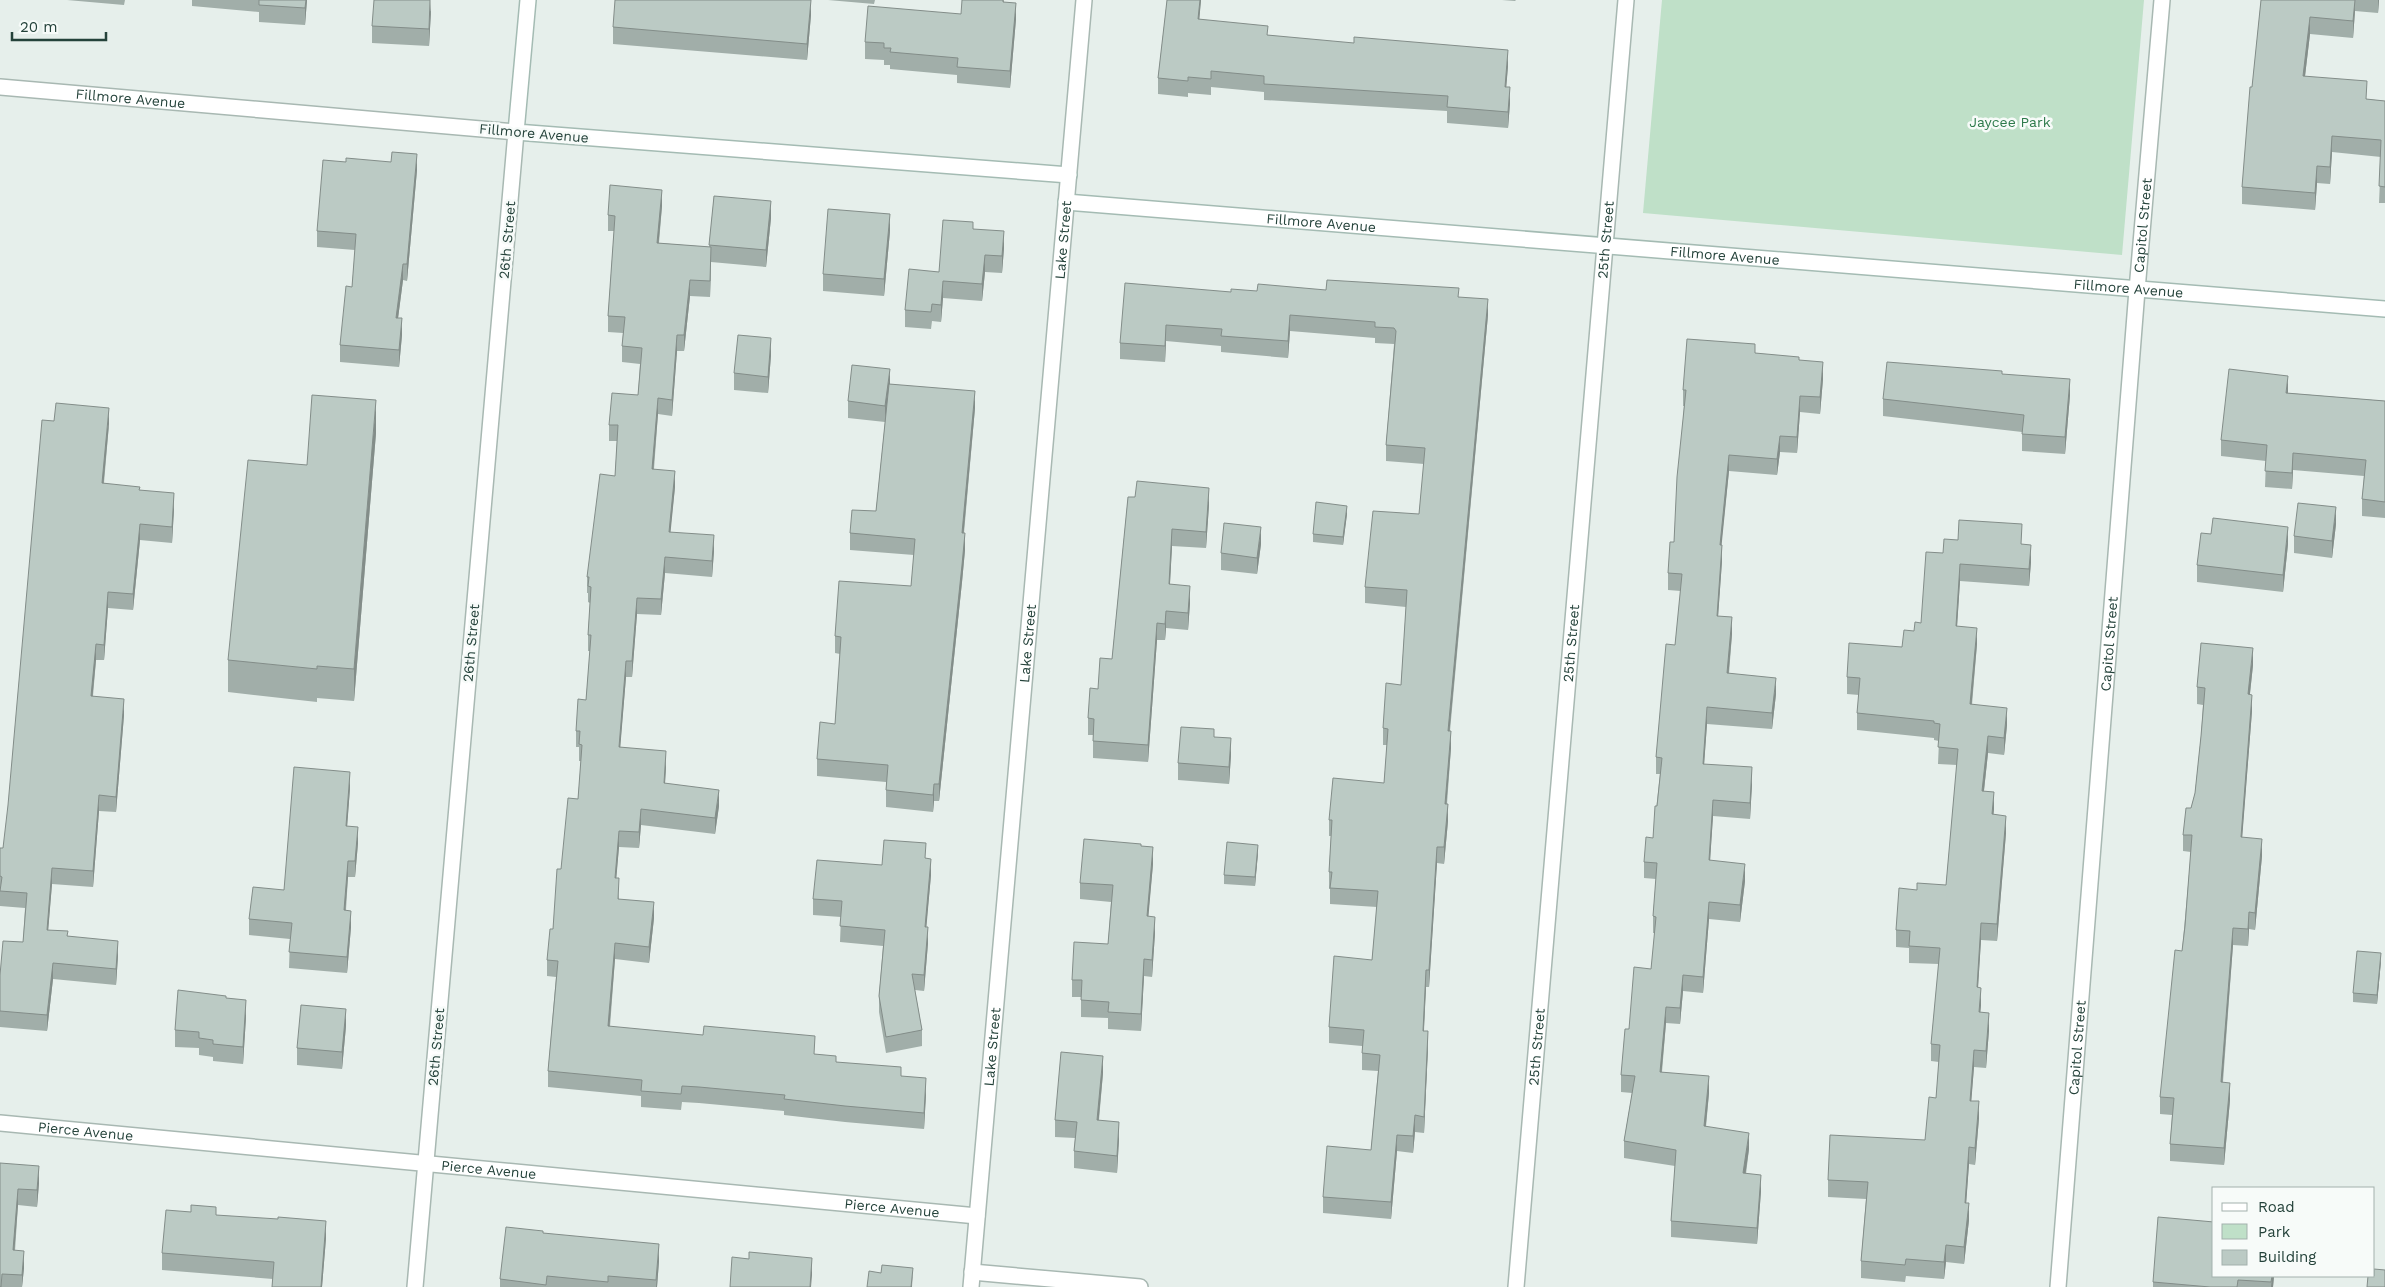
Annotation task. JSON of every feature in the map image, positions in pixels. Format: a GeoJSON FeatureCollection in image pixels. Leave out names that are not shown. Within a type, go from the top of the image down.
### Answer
{"type":"FeatureCollection","features":[{"type":"Feature","properties":{"kind":"street","name":"26th Street"},"geometry":{"type":"LineString","coordinates":[[415,1287],[528,0]]}},
{"type":"Feature","properties":{"kind":"street","name":"Lake Street"},"geometry":{"type":"LineString","coordinates":[[972,1280],[1084,0]]}},
{"type":"Feature","properties":{"kind":"street","name":"25th Street"},"geometry":{"type":"LineString","coordinates":[[1516,1287],[1626,0]]}},
{"type":"Feature","properties":{"kind":"street","name":"Capitol Street"},"geometry":{"type":"LineString","coordinates":[[2058,1287],[2137,290],[2162,0]]}},
{"type":"Feature","properties":{"kind":"street","name":"Fillmore Avenue"},"geometry":{"type":"LineString","coordinates":[[0,86],[516,132],[1068,175]]}},
{"type":"Feature","properties":{"kind":"street","name":"Fillmore Avenue"},"geometry":{"type":"LineString","coordinates":[[1066,202],[2385,309]]}},
{"type":"Feature","properties":{"kind":"street","name":"Pierce Avenue"},"geometry":{"type":"LineString","coordinates":[[0,1123],[978,1216]]}},
{"type":"Feature","properties":{"kind":"street"},"geometry":{"type":"LineString","coordinates":[[972,1280],[1140,1287]]}},
{"type":"Feature","properties":{"kind":"green space","name":"Jaycee Park"},"geometry":{"type":"Polygon","coordinates":[[[1662,0],[2144,0],[2122,255],[1643,213],[1662,0]]]}},
{"type":"Feature","properties":{"kind":"building"},"geometry":{"type":"Polygon","coordinates":[[[259,0],[306,0],[305,8],[259,5],[259,0]]]}},
{"type":"Feature","properties":{"kind":"building"},"geometry":{"type":"Polygon","coordinates":[[[374,0],[430,0],[429,29],[372,26],[374,0]]]}},
{"type":"Feature","properties":{"kind":"building"},"geometry":{"type":"Polygon","coordinates":[[[615,0],[811,0],[807,44],[613,27],[615,0]]]}},
{"type":"Feature","properties":{"kind":"building"},"geometry":{"type":"Polygon","coordinates":[[[962,0],[1003,0],[1003,2],[1016,3],[1010,71],[957,67],[958,58],[890,52],[891,48],[884,48],[884,43],[865,42],[868,6],[961,14],[962,0]]]}},
{"type":"Feature","properties":{"kind":"building"},"geometry":{"type":"Polygon","coordinates":[[[1167,0],[1200,0],[1198,19],[1268,26],[1267,35],[1354,43],[1354,37],[1508,50],[1505,87],[1510,87],[1508,112],[1447,107],[1448,96],[1264,84],[1264,76],[1211,71],[1211,79],[1188,77],[1188,81],[1158,78],[1167,0]]]}},
{"type":"Feature","properties":{"kind":"building"},"geometry":{"type":"Polygon","coordinates":[[[2261,0],[2355,0],[2353,21],[2310,17],[2303,76],[2367,81],[2366,99],[2385,101],[2385,187],[2379,186],[2381,140],[2332,136],[2330,167],[2317,166],[2315,193],[2242,187],[2250,87],[2252,87],[2261,0]]]}},
{"type":"Feature","properties":{"kind":"building"},"geometry":{"type":"Polygon","coordinates":[[[392,152],[417,154],[407,264],[403,264],[396,318],[402,318],[399,350],[340,345],[346,286],[352,287],[356,234],[317,231],[323,160],[346,162],[346,158],[391,162],[392,152]]]}},
{"type":"Feature","properties":{"kind":"building"},"geometry":{"type":"Polygon","coordinates":[[[610,185],[662,190],[657,243],[711,247],[710,281],[690,280],[684,335],[677,335],[672,400],[658,398],[652,469],[675,471],[669,532],[714,535],[712,561],[665,557],[661,599],[637,598],[632,661],[626,661],[619,747],[666,751],[664,783],[719,790],[715,818],[641,809],[639,832],[619,831],[615,878],[619,878],[618,899],[654,902],[649,947],[615,943],[608,1026],[703,1035],[704,1026],[815,1036],[814,1054],[836,1056],[836,1062],[901,1067],[901,1076],[926,1078],[924,1113],[784,1099],[785,1095],[699,1087],[682,1086],[681,1094],[641,1091],[642,1080],[548,1071],[558,961],[547,960],[550,929],[553,929],[557,869],[561,869],[568,798],[578,799],[582,745],[579,744],[580,731],[576,731],[578,699],[586,700],[591,635],[588,635],[591,587],[588,586],[589,577],[587,577],[600,474],[615,476],[618,425],[609,425],[612,393],[638,395],[642,348],[622,346],[625,317],[608,316],[615,216],[608,215],[610,185]]]}},
{"type":"Feature","properties":{"kind":"building"},"geometry":{"type":"Polygon","coordinates":[[[714,196],[771,201],[766,250],[709,245],[714,196]]]}},
{"type":"Feature","properties":{"kind":"building"},"geometry":{"type":"Polygon","coordinates":[[[828,209],[890,214],[884,279],[823,274],[828,209]]]}},
{"type":"Feature","properties":{"kind":"building"},"geometry":{"type":"Polygon","coordinates":[[[943,220],[973,222],[973,229],[1004,231],[1002,256],[985,255],[982,284],[943,281],[941,305],[932,304],[931,312],[905,310],[909,269],[939,272],[943,220]]]}},
{"type":"Feature","properties":{"kind":"building"},"geometry":{"type":"Polygon","coordinates":[[[1327,280],[1459,288],[1458,297],[1488,299],[1448,731],[1451,731],[1445,804],[1448,804],[1444,847],[1437,847],[1429,970],[1426,970],[1423,1031],[1428,1031],[1424,1117],[1415,1115],[1413,1136],[1397,1135],[1391,1202],[1323,1197],[1327,1146],[1371,1150],[1380,1055],[1362,1053],[1364,1030],[1329,1027],[1334,956],[1372,960],[1378,891],[1330,888],[1332,872],[1329,872],[1332,820],[1329,820],[1333,778],[1384,783],[1388,729],[1383,728],[1386,683],[1401,685],[1407,590],[1365,587],[1373,511],[1419,514],[1425,448],[1386,445],[1396,331],[1394,328],[1375,327],[1375,322],[1290,315],[1288,341],[1221,336],[1222,329],[1166,325],[1165,346],[1120,343],[1125,283],[1231,292],[1231,289],[1257,291],[1258,284],[1326,290],[1327,280]]]}},
{"type":"Feature","properties":{"kind":"building"},"geometry":{"type":"Polygon","coordinates":[[[738,335],[771,338],[768,377],[734,373],[738,335]]]}},
{"type":"Feature","properties":{"kind":"building"},"geometry":{"type":"Polygon","coordinates":[[[1687,339],[1755,344],[1755,353],[1799,357],[1799,360],[1823,362],[1820,397],[1800,396],[1797,437],[1780,436],[1777,459],[1729,455],[1720,545],[1722,545],[1717,616],[1732,617],[1727,673],[1776,678],[1772,713],[1707,707],[1703,764],[1752,767],[1750,803],[1713,800],[1709,860],[1745,864],[1740,905],[1709,902],[1703,977],[1683,975],[1680,1008],[1666,1007],[1660,1072],[1709,1076],[1704,1126],[1749,1133],[1743,1173],[1761,1175],[1757,1228],[1671,1221],[1676,1150],[1624,1141],[1635,1076],[1621,1075],[1625,1029],[1629,1029],[1634,967],[1651,969],[1656,917],[1653,916],[1657,863],[1644,862],[1646,837],[1653,838],[1655,806],[1657,806],[1662,758],[1656,757],[1666,644],[1675,645],[1682,574],[1668,573],[1670,542],[1674,542],[1677,477],[1686,390],[1683,390],[1687,339]]]}},
{"type":"Feature","properties":{"kind":"building"},"geometry":{"type":"Polygon","coordinates":[[[1887,362],[2002,371],[2002,374],[2070,379],[2065,437],[2022,434],[2024,415],[1883,399],[1887,362]]]}},
{"type":"Feature","properties":{"kind":"building"},"geometry":{"type":"Polygon","coordinates":[[[852,365],[890,369],[885,406],[848,401],[852,365]]]}},
{"type":"Feature","properties":{"kind":"building"},"geometry":{"type":"Polygon","coordinates":[[[2229,369],[2288,376],[2286,393],[2385,401],[2385,502],[2362,499],[2366,460],[2293,453],[2292,473],[2265,471],[2267,445],[2221,440],[2229,369]]]}},
{"type":"Feature","properties":{"kind":"building"},"geometry":{"type":"Polygon","coordinates":[[[889,384],[975,391],[962,533],[965,533],[962,565],[939,784],[934,784],[933,795],[886,790],[888,765],[817,759],[820,722],[835,724],[841,637],[835,636],[839,581],[911,586],[915,539],[850,533],[852,510],[876,511],[889,384]]]}},
{"type":"Feature","properties":{"kind":"building"},"geometry":{"type":"Polygon","coordinates":[[[312,395],[376,400],[354,669],[317,666],[317,669],[228,660],[248,460],[307,465],[312,395]]]}},
{"type":"Feature","properties":{"kind":"building"},"geometry":{"type":"Polygon","coordinates":[[[56,403],[109,408],[102,483],[140,487],[139,490],[174,493],[172,527],[140,524],[133,594],[108,592],[104,645],[96,644],[91,696],[124,699],[116,797],[99,795],[93,871],[52,868],[47,930],[68,931],[67,936],[118,941],[116,969],[53,963],[47,1015],[0,1011],[0,975],[3,941],[23,942],[27,893],[0,891],[2,877],[0,876],[0,848],[3,848],[8,805],[42,420],[54,421],[56,403]]]}},
{"type":"Feature","properties":{"kind":"building"},"geometry":{"type":"Polygon","coordinates":[[[1137,481],[1209,488],[1206,532],[1172,529],[1169,584],[1190,586],[1188,613],[1166,611],[1165,624],[1157,623],[1148,745],[1093,741],[1094,719],[1088,718],[1090,688],[1098,689],[1100,658],[1112,659],[1128,497],[1135,497],[1137,481]]]}},
{"type":"Feature","properties":{"kind":"building"},"geometry":{"type":"Polygon","coordinates":[[[1316,502],[1347,506],[1343,537],[1313,534],[1316,502]]]}},
{"type":"Feature","properties":{"kind":"building"},"geometry":{"type":"Polygon","coordinates":[[[2298,503],[2336,507],[2332,541],[2294,536],[2298,503]]]}},
{"type":"Feature","properties":{"kind":"building"},"geometry":{"type":"Polygon","coordinates":[[[2213,518],[2288,527],[2283,575],[2197,565],[2201,533],[2211,534],[2213,518]]]}},
{"type":"Feature","properties":{"kind":"building"},"geometry":{"type":"Polygon","coordinates":[[[1959,520],[2022,524],[2021,544],[2031,545],[2029,569],[1960,564],[1956,626],[1977,628],[1970,704],[2007,708],[2004,738],[1988,736],[1982,791],[1994,792],[1992,814],[2006,816],[1997,924],[1981,923],[1977,987],[1981,988],[1979,1012],[1989,1013],[1986,1051],[1974,1050],[1970,1101],[1979,1101],[1975,1148],[1969,1147],[1965,1203],[1969,1203],[1964,1247],[1946,1245],[1944,1262],[1906,1259],[1905,1265],[1861,1261],[1868,1182],[1828,1180],[1830,1135],[1925,1140],[1929,1097],[1936,1098],[1940,1045],[1931,1044],[1940,948],[1909,946],[1910,931],[1896,930],[1899,888],[1917,890],[1917,883],[1946,885],[1958,749],[1938,747],[1940,724],[1934,723],[1934,721],[1857,713],[1860,678],[1847,677],[1849,643],[1902,647],[1904,630],[1914,631],[1915,622],[1921,623],[1926,552],[1943,553],[1944,539],[1958,540],[1959,520]]]}},
{"type":"Feature","properties":{"kind":"building"},"geometry":{"type":"Polygon","coordinates":[[[1224,523],[1261,527],[1257,558],[1221,553],[1224,523]]]}},
{"type":"Feature","properties":{"kind":"building"},"geometry":{"type":"Polygon","coordinates":[[[2201,643],[2253,648],[2248,694],[2252,695],[2241,837],[2262,839],[2255,913],[2249,912],[2248,929],[2233,928],[2221,1082],[2230,1083],[2224,1148],[2170,1144],[2174,1098],[2160,1097],[2175,950],[2182,951],[2185,926],[2192,835],[2183,835],[2186,808],[2191,808],[2195,793],[2201,736],[2205,688],[2197,687],[2201,643]]]}},
{"type":"Feature","properties":{"kind":"building"},"geometry":{"type":"Polygon","coordinates":[[[1181,727],[1214,729],[1214,737],[1231,738],[1229,767],[1178,763],[1181,727]]]}},
{"type":"Feature","properties":{"kind":"building"},"geometry":{"type":"Polygon","coordinates":[[[294,767],[350,772],[346,826],[358,827],[355,861],[348,861],[344,910],[351,911],[347,957],[289,952],[292,923],[249,919],[253,887],[284,890],[294,767]]]}},
{"type":"Feature","properties":{"kind":"building"},"geometry":{"type":"Polygon","coordinates":[[[1084,839],[1141,844],[1141,846],[1153,847],[1147,916],[1155,917],[1152,960],[1144,959],[1141,1014],[1108,1012],[1109,1002],[1081,1000],[1082,980],[1072,980],[1074,942],[1108,944],[1113,885],[1080,883],[1084,839]]]}},
{"type":"Feature","properties":{"kind":"building"},"geometry":{"type":"Polygon","coordinates":[[[884,840],[926,843],[925,858],[931,859],[925,927],[928,927],[924,975],[912,974],[922,1030],[886,1037],[879,996],[885,930],[840,926],[842,901],[813,899],[817,860],[882,865],[884,840]]]}},
{"type":"Feature","properties":{"kind":"building"},"geometry":{"type":"Polygon","coordinates":[[[1227,842],[1258,845],[1255,877],[1224,875],[1227,842]]]}},
{"type":"Feature","properties":{"kind":"building"},"geometry":{"type":"Polygon","coordinates":[[[2357,951],[2381,953],[2377,995],[2353,993],[2357,951]]]}},
{"type":"Feature","properties":{"kind":"building"},"geometry":{"type":"Polygon","coordinates":[[[178,990],[246,1000],[243,1047],[213,1044],[213,1040],[199,1038],[199,1032],[175,1030],[178,990]]]}},
{"type":"Feature","properties":{"kind":"building"},"geometry":{"type":"Polygon","coordinates":[[[301,1005],[346,1009],[342,1052],[297,1048],[301,1005]]]}},
{"type":"Feature","properties":{"kind":"building"},"geometry":{"type":"Polygon","coordinates":[[[1061,1052],[1103,1056],[1097,1120],[1119,1122],[1117,1156],[1074,1151],[1077,1122],[1055,1120],[1061,1052]]]}},
{"type":"Feature","properties":{"kind":"building"},"geometry":{"type":"Polygon","coordinates":[[[0,1163],[39,1166],[37,1190],[18,1189],[13,1250],[24,1251],[22,1275],[2,1274],[1,1287],[0,1287],[0,1163]]]}},
{"type":"Feature","properties":{"kind":"building"},"geometry":{"type":"Polygon","coordinates":[[[191,1205],[216,1207],[216,1215],[326,1221],[321,1287],[272,1287],[274,1262],[162,1253],[166,1210],[191,1212],[191,1205]]]}},
{"type":"Feature","properties":{"kind":"building"},"geometry":{"type":"Polygon","coordinates":[[[2158,1217],[2212,1222],[2212,1277],[2272,1277],[2271,1282],[2238,1280],[2237,1287],[2210,1287],[2153,1282],[2158,1217]]]}},
{"type":"Feature","properties":{"kind":"building"},"geometry":{"type":"Polygon","coordinates":[[[506,1227],[543,1231],[543,1233],[659,1244],[656,1280],[608,1276],[608,1282],[547,1276],[546,1285],[500,1279],[506,1227]]]}},
{"type":"Feature","properties":{"kind":"building"},"geometry":{"type":"Polygon","coordinates":[[[749,1252],[812,1258],[810,1287],[730,1287],[732,1257],[749,1259],[749,1252]]]}},
{"type":"Feature","properties":{"kind":"building"},"geometry":{"type":"Polygon","coordinates":[[[882,1265],[913,1268],[911,1287],[867,1287],[869,1271],[881,1273],[882,1265]]]}},
{"type":"Feature","properties":{"kind":"building"},"geometry":{"type":"Polygon","coordinates":[[[2375,1269],[2385,1270],[2385,1287],[2367,1287],[2368,1277],[2375,1277],[2375,1269]]]}}]}
